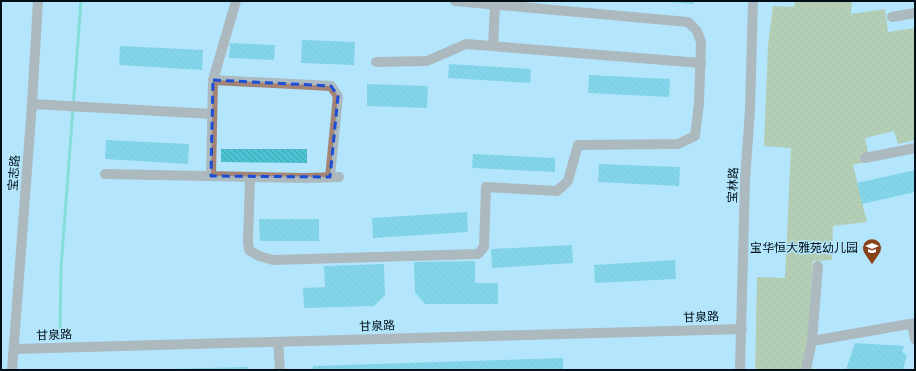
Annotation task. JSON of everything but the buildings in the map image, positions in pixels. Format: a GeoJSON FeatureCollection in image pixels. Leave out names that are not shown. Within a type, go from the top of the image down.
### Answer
{"type":"FeatureCollection","features":[{"type":"Feature","properties":{"kind":"street","name":"宝志路"},"geometry":{"type":"LineString","coordinates":[[12,370],[32,104],[38,1]]}},
{"type":"Feature","properties":{"kind":"street"},"geometry":{"type":"LineString","coordinates":[[211,176],[213,80],[236,1]]}},
{"type":"Feature","properties":{"kind":"street"},"geometry":{"type":"LineString","coordinates":[[250,177],[249,250],[259,256],[273,260],[478,254],[484,247],[486,187],[557,191],[568,181],[578,145],[678,144],[695,136],[699,103],[701,42],[697,31],[688,22],[455,1]]}},
{"type":"Feature","properties":{"kind":"street","name":"宝林路"},"geometry":{"type":"LineString","coordinates":[[740,370],[745,180],[750,110],[753,1]]}},
{"type":"Feature","properties":{"kind":"street"},"geometry":{"type":"LineString","coordinates":[[493,46],[495,5]]}},
{"type":"Feature","properties":{"kind":"street"},"geometry":{"type":"LineString","coordinates":[[892,17],[915,13]]}},
{"type":"Feature","properties":{"kind":"street"},"geometry":{"type":"LineString","coordinates":[[376,62],[428,61],[466,44],[701,63]]}},
{"type":"Feature","properties":{"kind":"street"},"geometry":{"type":"LineString","coordinates":[[105,174],[305,178],[335,177],[338,96],[331,86],[213,80]]}},
{"type":"Feature","properties":{"kind":"street"},"geometry":{"type":"LineString","coordinates":[[32,104],[212,114]]}},
{"type":"Feature","properties":{"kind":"street"},"geometry":{"type":"LineString","coordinates":[[865,158],[915,148]]}},
{"type":"Feature","properties":{"kind":"street"},"geometry":{"type":"LineString","coordinates":[[806,370],[812,341],[818,266]]}},
{"type":"Feature","properties":{"kind":"street"},"geometry":{"type":"LineString","coordinates":[[812,341],[914,324],[915,339]]}},
{"type":"Feature","properties":{"kind":"street","name":"甘泉路"},"geometry":{"type":"LineString","coordinates":[[14,349],[742,329]]}},
{"type":"Feature","properties":{"kind":"street"},"geometry":{"type":"LineString","coordinates":[[278,342],[280,370]]}},
{"type":"Feature","properties":{"kind":"highlighted area"},"geometry":{"type":"Polygon","coordinates":[[[213,80],[331,86],[338,96],[330,177],[211,176],[213,80]]]}},
{"type":"Feature","properties":{"kind":"shaded area"},"geometry":{"type":"Polygon","coordinates":[[[795,1],[852,1],[851,14],[885,9],[888,32],[915,28],[915,140],[898,144],[894,131],[865,138],[870,161],[853,165],[867,222],[833,226],[832,260],[813,261],[807,350],[801,370],[755,370],[757,277],[785,278],[791,148],[764,146],[768,45],[773,6],[794,7],[795,1]]]}},
{"type":"Feature","properties":{"kind":"shaded area"},"geometry":{"type":"Polygon","coordinates":[[[910,98],[915,98],[915,122],[910,122],[910,98]]]}},
{"type":"Feature","properties":{"kind":"waterway"},"geometry":{"type":"LineString","coordinates":[[60,334],[61,268],[81,1]]}},
{"type":"Feature","properties":{"kind":"place","name":"宝华恒大雅苑幼儿园"},"geometry":{"type":"Point","coordinates":[872,265]}}]}
